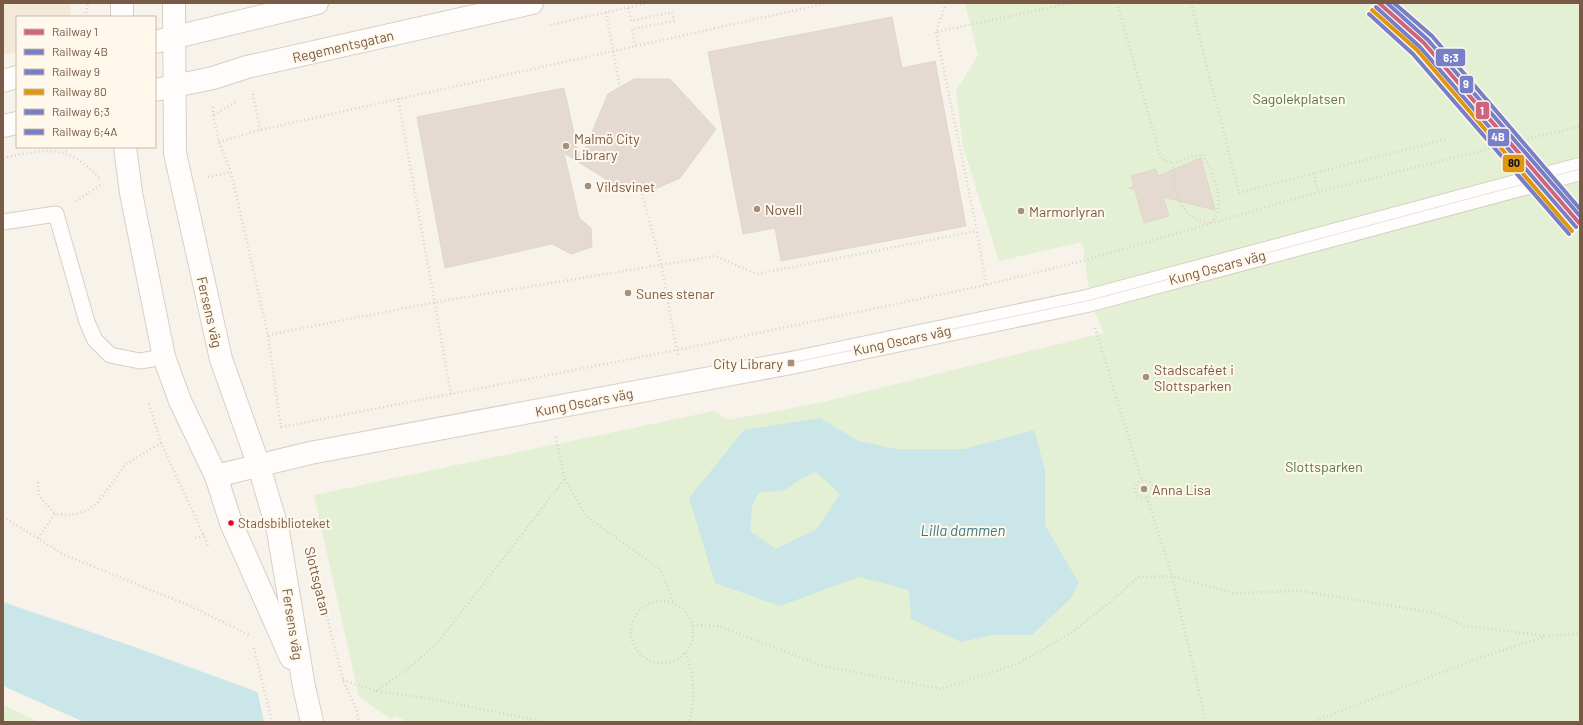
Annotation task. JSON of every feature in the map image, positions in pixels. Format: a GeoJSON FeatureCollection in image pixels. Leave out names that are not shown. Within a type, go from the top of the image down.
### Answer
{"type":"FeatureCollection","features":[{"type":"Feature","properties":{"kind":"main road"},"geometry":{"type":"LineString","coordinates":[[122,3],[122,16]]}},
{"type":"Feature","properties":{"kind":"main road","name":"Fersens väg"},"geometry":{"type":"LineString","coordinates":[[174,3],[164,39],[164,88],[175,153],[185,204],[221,359],[259,466],[278,531],[304,687]]}},
{"type":"Feature","properties":{"kind":"main road"},"geometry":{"type":"LineString","coordinates":[[164,39],[317,3]]}},
{"type":"Feature","properties":{"kind":"main road","name":"Regementsgatan"},"geometry":{"type":"LineString","coordinates":[[164,88],[213,78],[247,68],[532,3]]}},
{"type":"Feature","properties":{"kind":"main road"},"geometry":{"type":"LineString","coordinates":[[3,81],[16,77]]}},
{"type":"Feature","properties":{"kind":"main road"},"geometry":{"type":"LineString","coordinates":[[3,126],[16,123]]}},
{"type":"Feature","properties":{"kind":"main road","name":"Fersens väg"},"geometry":{"type":"LineString","coordinates":[[124,148],[131,193],[164,357],[180,401],[216,476],[231,523],[304,687]]}},
{"type":"Feature","properties":{"kind":"main road","name":"Kung Oscars väg"},"geometry":{"type":"LineString","coordinates":[[216,476],[288,458],[791,362],[1087,301],[1580,169]]}},
{"type":"Feature","properties":{"kind":"main road"},"geometry":{"type":"LineString","coordinates":[[304,687],[312,722]]}},
{"type":"Feature","properties":{"kind":"lane"},"geometry":{"type":"LineString","coordinates":[[3,222],[56,214],[87,322],[95,340],[110,356],[140,361],[164,357]]}},
{"type":"Feature","properties":{"kind":"path"},"geometry":{"type":"LineString","coordinates":[[85,16],[88,3]]}},
{"type":"Feature","properties":{"kind":"path"},"geometry":{"type":"LineString","coordinates":[[219,142],[260,130],[398,98],[828,3]]}},
{"type":"Feature","properties":{"kind":"path"},"geometry":{"type":"LineString","coordinates":[[946,3],[936,32],[977,231],[986,285]]}},
{"type":"Feature","properties":{"kind":"path"},"geometry":{"type":"LineString","coordinates":[[936,32],[1072,3]]}},
{"type":"Feature","properties":{"kind":"path"},"geometry":{"type":"LineString","coordinates":[[1117,3],[1161,159],[1173,164],[1190,157],[1203,155],[1209,165],[1218,195],[1218,211],[1210,224]]}},
{"type":"Feature","properties":{"kind":"path"},"geometry":{"type":"LineString","coordinates":[[1191,3],[1239,193],[1446,139]]}},
{"type":"Feature","properties":{"kind":"path"},"geometry":{"type":"LineString","coordinates":[[628,8],[630,21],[672,12],[674,21],[632,29],[635,46]]}},
{"type":"Feature","properties":{"kind":"path"},"geometry":{"type":"LineString","coordinates":[[606,12],[620,88]]}},
{"type":"Feature","properties":{"kind":"path"},"geometry":{"type":"LineString","coordinates":[[213,78],[213,116],[219,142],[231,172],[268,335],[281,427],[288,458]]}},
{"type":"Feature","properties":{"kind":"path"},"geometry":{"type":"LineString","coordinates":[[398,98],[436,302],[451,394]]}},
{"type":"Feature","properties":{"kind":"path"},"geometry":{"type":"LineString","coordinates":[[281,427],[677,350],[986,285],[1086,260],[1318,192],[1580,126]]}},
{"type":"Feature","properties":{"kind":"path"},"geometry":{"type":"LineString","coordinates":[[65,148],[67,154]]}},
{"type":"Feature","properties":{"kind":"path"},"geometry":{"type":"LineString","coordinates":[[1173,164],[1173,175],[1182,206],[1193,217],[1210,224]]}},
{"type":"Feature","properties":{"kind":"path"},"geometry":{"type":"LineString","coordinates":[[1314,173],[1318,192]]}},
{"type":"Feature","properties":{"kind":"path"},"geometry":{"type":"LineString","coordinates":[[56,214],[103,184]]}},
{"type":"Feature","properties":{"kind":"path"},"geometry":{"type":"LineString","coordinates":[[641,190],[661,264],[684,382]]}},
{"type":"Feature","properties":{"kind":"path"},"geometry":{"type":"LineString","coordinates":[[268,335],[436,302],[715,256],[757,274],[977,231]]}},
{"type":"Feature","properties":{"kind":"path"},"geometry":{"type":"LineString","coordinates":[[1087,301],[1142,481]]}},
{"type":"Feature","properties":{"kind":"path"},"geometry":{"type":"LineString","coordinates":[[548,409],[566,479],[588,517],[660,569],[674,603]]}},
{"type":"Feature","properties":{"kind":"path"},"geometry":{"type":"LineString","coordinates":[[38,482],[39,496],[55,514],[70,515],[86,511],[98,502],[126,464],[161,443]]}},
{"type":"Feature","properties":{"kind":"path"},"geometry":{"type":"LineString","coordinates":[[376,691],[408,668],[439,641],[566,479]]}},
{"type":"Feature","properties":{"kind":"path"},"geometry":{"type":"LineString","coordinates":[[1142,481],[1148,482],[1152,487],[1152,493],[1147,497],[1140,497],[1136,492],[1136,485],[1142,481]]}},
{"type":"Feature","properties":{"kind":"path"},"geometry":{"type":"LineString","coordinates":[[1147,497],[1172,576],[1206,722]]}},
{"type":"Feature","properties":{"kind":"path"},"geometry":{"type":"LineString","coordinates":[[38,538],[55,514]]}},
{"type":"Feature","properties":{"kind":"path"},"geometry":{"type":"LineString","coordinates":[[3,517],[65,555],[188,605],[251,636]]}},
{"type":"Feature","properties":{"kind":"path","name":"Slottsgatan"},"geometry":{"type":"LineString","coordinates":[[314,564],[343,680],[356,708],[359,722]]}},
{"type":"Feature","properties":{"kind":"path"},"geometry":{"type":"LineString","coordinates":[[693,625],[719,626],[824,666],[941,689],[1017,664],[1070,634],[1115,598],[1138,577],[1172,576],[1233,593],[1301,591],[1436,613],[1464,626],[1548,636],[1580,633]]}},
{"type":"Feature","properties":{"kind":"path"},"geometry":{"type":"LineString","coordinates":[[655,601],[674,603],[683,608],[693,625],[691,645],[677,660],[666,663],[656,663],[646,659],[637,652],[632,642],[630,631],[633,620],[638,612],[646,605],[655,601]]}},
{"type":"Feature","properties":{"kind":"path"},"geometry":{"type":"LineString","coordinates":[[1312,722],[1485,656],[1548,636]]}},
{"type":"Feature","properties":{"kind":"path"},"geometry":{"type":"LineString","coordinates":[[685,653],[691,667],[692,709],[689,722]]}},
{"type":"Feature","properties":{"kind":"path"},"geometry":{"type":"LineString","coordinates":[[258,667],[272,722]]}},
{"type":"Feature","properties":{"kind":"path"},"geometry":{"type":"LineString","coordinates":[[343,680],[376,691],[432,699],[545,722]]}},
{"type":"Feature","properties":{"kind":"shaded area"},"geometry":{"type":"Polygon","coordinates":[[[3,3],[70,3],[71,16],[16,16],[16,52],[3,55],[3,3]]]}},
{"type":"Feature","properties":{"kind":"green space","name":"Slottsparken"},"geometry":{"type":"Polygon","coordinates":[[[965,3],[1580,3],[1580,722],[408,722],[396,716],[391,719],[359,697],[314,495],[714,411],[728,420],[819,403],[1104,333],[1092,303],[1082,242],[999,261],[963,147],[956,91],[978,55],[965,3]]]}},
{"type":"Feature","properties":{"kind":"green space"},"geometry":{"type":"Polygon","coordinates":[[[3,705],[39,722],[3,722],[3,705]]]}},
{"type":"Feature","properties":{"kind":"water","name":"Lilla dammen"},"geometry":{"type":"Polygon","coordinates":[[[820,418],[859,441],[896,449],[964,449],[1034,430],[1045,470],[1045,525],[1079,583],[1071,598],[1032,635],[993,635],[961,642],[911,619],[909,590],[859,577],[780,606],[715,583],[689,498],[744,430],[820,418]],[[816,472],[801,479],[785,490],[758,493],[752,507],[750,531],[776,549],[817,529],[840,494],[816,472]]]}},
{"type":"Feature","properties":{"kind":"water"},"geometry":{"type":"Polygon","coordinates":[[[3,602],[132,646],[339,722],[84,722],[3,686],[3,602]]]}},
{"type":"Feature","properties":{"kind":"pier"},"geometry":{"type":"Polygon","coordinates":[[[257,690],[339,720],[341,722],[264,722],[257,690]]]}},
{"type":"Feature","properties":{"kind":"building"},"geometry":{"type":"Polygon","coordinates":[[[892,17],[902,68],[935,61],[966,226],[781,261],[775,228],[743,234],[708,52],[892,17]]]}},
{"type":"Feature","properties":{"kind":"building"},"geometry":{"type":"Polygon","coordinates":[[[634,79],[670,79],[716,129],[680,178],[657,188],[641,190],[617,186],[564,153],[579,218],[591,228],[592,247],[571,254],[552,244],[445,268],[417,117],[564,88],[580,161],[608,94],[634,79]]]}},
{"type":"Feature","properties":{"kind":"building"},"geometry":{"type":"Polygon","coordinates":[[[1201,158],[1215,210],[1163,197],[1169,216],[1144,223],[1135,190],[1129,188],[1134,186],[1131,176],[1156,169],[1158,176],[1201,158]]]}},
{"type":"Feature","properties":{"kind":"tram line"},"geometry":{"type":"LineString","coordinates":[[791,363],[1087,301],[1580,169]]}},
{"type":"Feature","properties":{"kind":"rail line","name":"1"},"geometry":{"type":"LineString","coordinates":[[1379,3],[1424,43],[1580,224]]}},
{"type":"Feature","properties":{"kind":"rail line","name":"9"},"geometry":{"type":"LineString","coordinates":[[1387,3],[1428,40],[1580,216]]}},
{"type":"Feature","properties":{"kind":"rail line","name":"6;3"},"geometry":{"type":"LineString","coordinates":[[1394,3],[1432,36],[1580,209]]}},
{"type":"Feature","properties":{"kind":"rail line","name":"4B"},"geometry":{"type":"LineString","coordinates":[[1376,7],[1420,47],[1576,227]]}},
{"type":"Feature","properties":{"kind":"rail line","name":"80"},"geometry":{"type":"LineString","coordinates":[[1372,10],[1417,50],[1572,231]]}},
{"type":"Feature","properties":{"kind":"rail line","name":"6;4A"},"geometry":{"type":"LineString","coordinates":[[1369,14],[1413,54],[1569,234]]}},
{"type":"Feature","properties":{"kind":"place","name":"Malmö City Library"},"geometry":{"type":"Point","coordinates":[566,146]}},
{"type":"Feature","properties":{"kind":"place","name":"Vildsvinet"},"geometry":{"type":"Point","coordinates":[588,186]}},
{"type":"Feature","properties":{"kind":"place","name":"Novell"},"geometry":{"type":"Point","coordinates":[757,209]}},
{"type":"Feature","properties":{"kind":"place","name":"Marmorlyran"},"geometry":{"type":"Point","coordinates":[1021,211]}},
{"type":"Feature","properties":{"kind":"place","name":"Sunes stenar"},"geometry":{"type":"Point","coordinates":[628,293]}},
{"type":"Feature","properties":{"kind":"place","name":"City Library"},"geometry":{"type":"Point","coordinates":[791,363]}},
{"type":"Feature","properties":{"kind":"place","name":"Stadscaféet i Slottsparken"},"geometry":{"type":"Point","coordinates":[1146,377]}},
{"type":"Feature","properties":{"kind":"place","name":"Anna Lisa"},"geometry":{"type":"Point","coordinates":[1144,489]}},
{"type":"Feature","properties":{"kind":"place","name":"Stadsbiblioteket"},"geometry":{"type":"Point","coordinates":[231,523]}},
{"type":"Feature","properties":{"kind":"park label","name":"Sagolekplatsen"},"geometry":{"type":"Point","coordinates":[1299,98]}}]}
